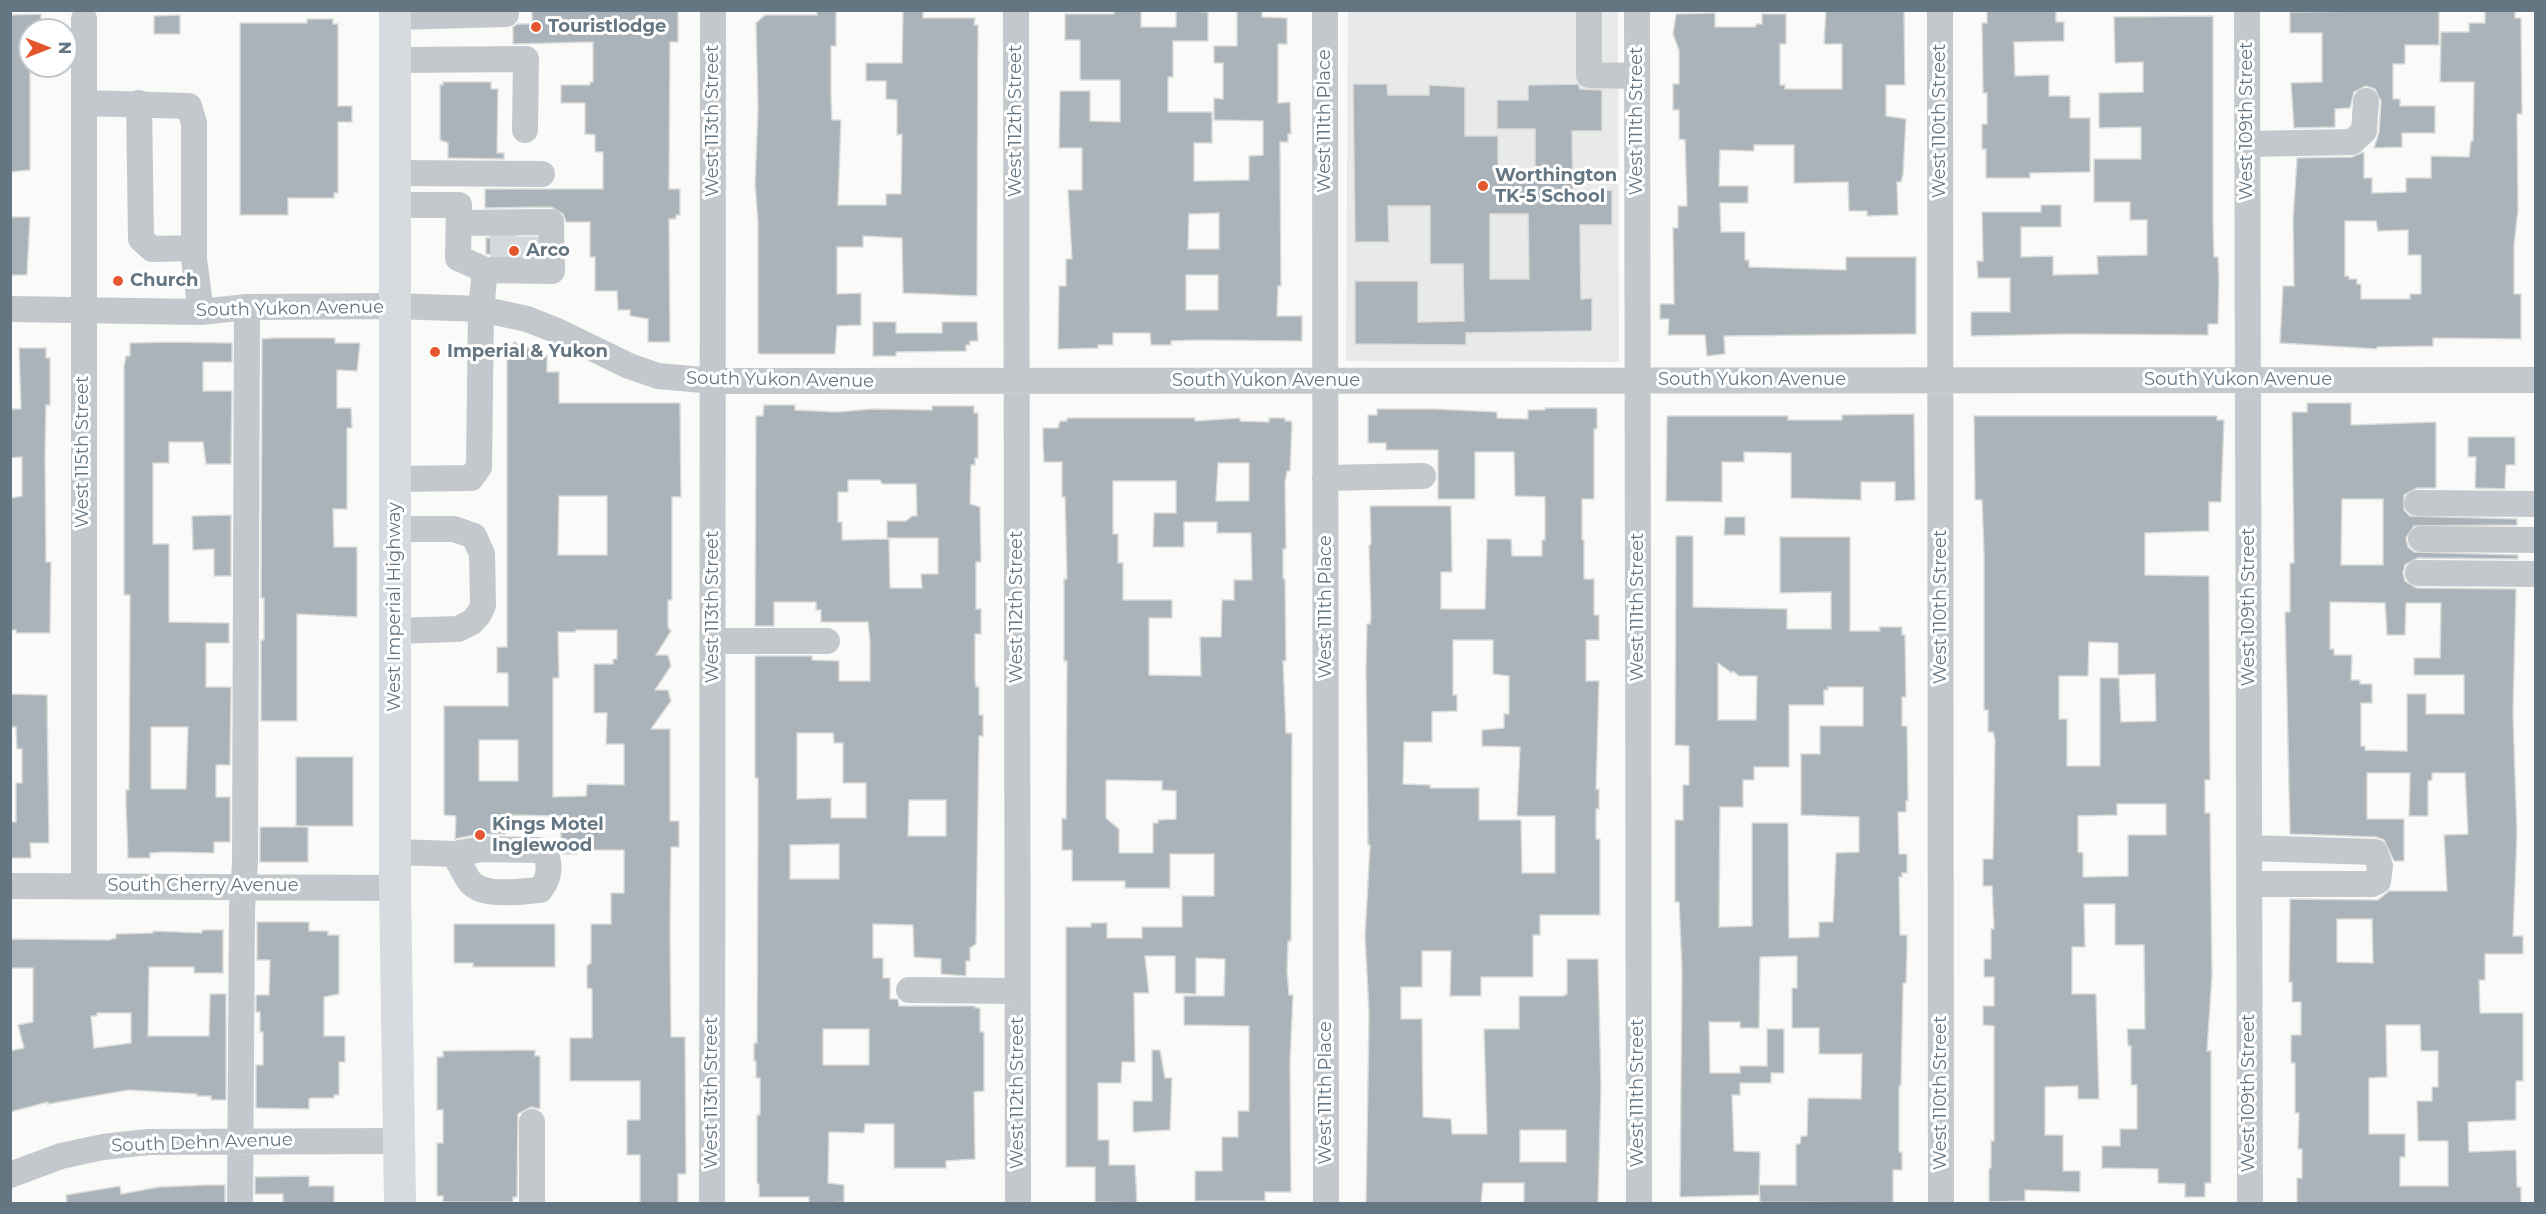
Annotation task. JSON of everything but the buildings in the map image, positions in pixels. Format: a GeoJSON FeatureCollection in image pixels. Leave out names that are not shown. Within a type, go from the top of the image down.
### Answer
{"type":"FeatureCollection","features":[{"type":"Feature","properties":{"kind":"main road","name":"West Imperial Highway"},"geometry":{"type":"LineString","coordinates":[[395,14],[395,888],[399,1203]]}},
{"type":"Feature","properties":{"kind":"street"},"geometry":{"type":"LineString","coordinates":[[395,14],[506,14],[506,10]]}},
{"type":"Feature","properties":{"kind":"street","name":"West 113th Street"},"geometry":{"type":"LineString","coordinates":[[712,1203],[713,10]]}},
{"type":"Feature","properties":{"kind":"street","name":"West 112th Street"},"geometry":{"type":"LineString","coordinates":[[1016,10],[1018,1203]]}},
{"type":"Feature","properties":{"kind":"street","name":"West 111th Place"},"geometry":{"type":"LineString","coordinates":[[1325,10],[1326,1203]]}},
{"type":"Feature","properties":{"kind":"street"},"geometry":{"type":"LineString","coordinates":[[1589,10],[1589,75],[1637,76]]}},
{"type":"Feature","properties":{"kind":"street","name":"West 111th Street"},"geometry":{"type":"LineString","coordinates":[[1636,10],[1639,1203]]}},
{"type":"Feature","properties":{"kind":"street","name":"West 110th Street"},"geometry":{"type":"LineString","coordinates":[[1940,10],[1941,1203]]}},
{"type":"Feature","properties":{"kind":"street","name":"West 109th Street"},"geometry":{"type":"LineString","coordinates":[[2247,10],[2250,1203]]}},
{"type":"Feature","properties":{"kind":"street","name":"West 115th Street"},"geometry":{"type":"LineString","coordinates":[[84,19],[84,885]]}},
{"type":"Feature","properties":{"kind":"street"},"geometry":{"type":"LineString","coordinates":[[395,60],[526,59],[525,130]]}},
{"type":"Feature","properties":{"kind":"street"},"geometry":{"type":"LineString","coordinates":[[2247,144],[2352,142],[2364,131],[2366,101]]}},
{"type":"Feature","properties":{"kind":"street"},"geometry":{"type":"LineString","coordinates":[[84,103],[182,103],[189,106],[192,113],[194,248],[201,312]]}},
{"type":"Feature","properties":{"kind":"street"},"geometry":{"type":"LineString","coordinates":[[140,103],[141,239],[152,249],[194,248]]}},
{"type":"Feature","properties":{"kind":"street"},"geometry":{"type":"LineString","coordinates":[[395,173],[542,174]]}},
{"type":"Feature","properties":{"kind":"street"},"geometry":{"type":"LineString","coordinates":[[395,205],[459,205],[458,258],[509,268],[552,271],[551,222],[515,229],[459,223]]}},
{"type":"Feature","properties":{"kind":"street"},"geometry":{"type":"LineString","coordinates":[[395,479],[471,478],[479,467],[481,309],[509,268]]}},
{"type":"Feature","properties":{"kind":"street","name":"South Yukon Avenue"},"geometry":{"type":"LineString","coordinates":[[10,309],[201,312],[247,307],[395,306],[481,309],[546,327],[629,366],[658,376],[714,381],[2535,380]]}},
{"type":"Feature","properties":{"kind":"street"},"geometry":{"type":"LineString","coordinates":[[240,1203],[247,307]]}},
{"type":"Feature","properties":{"kind":"street"},"geometry":{"type":"LineString","coordinates":[[1325,478],[1423,476]]}},
{"type":"Feature","properties":{"kind":"street"},"geometry":{"type":"LineString","coordinates":[[2417,503],[2535,504]]}},
{"type":"Feature","properties":{"kind":"street"},"geometry":{"type":"LineString","coordinates":[[395,529],[454,529],[474,536],[482,554],[483,605],[472,622],[458,629],[395,631]]}},
{"type":"Feature","properties":{"kind":"street"},"geometry":{"type":"LineString","coordinates":[[2421,539],[2535,540]]}},
{"type":"Feature","properties":{"kind":"street"},"geometry":{"type":"LineString","coordinates":[[2418,573],[2535,574]]}},
{"type":"Feature","properties":{"kind":"street"},"geometry":{"type":"LineString","coordinates":[[713,642],[827,641]]}},
{"type":"Feature","properties":{"kind":"street"},"geometry":{"type":"LineString","coordinates":[[2249,848],[2375,852],[2380,866],[2378,881],[2372,884],[2249,884]]}},
{"type":"Feature","properties":{"kind":"street"},"geometry":{"type":"LineString","coordinates":[[396,852],[454,854]]}},
{"type":"Feature","properties":{"kind":"street","name":"South Cherry Avenue"},"geometry":{"type":"LineString","coordinates":[[10,886],[244,885],[395,888]]}},
{"type":"Feature","properties":{"kind":"street"},"geometry":{"type":"LineString","coordinates":[[909,990],[1017,991]]}},
{"type":"Feature","properties":{"kind":"street"},"geometry":{"type":"LineString","coordinates":[[532,1122],[532,1203]]}},
{"type":"Feature","properties":{"kind":"street","name":"South Dehn Avenue"},"geometry":{"type":"LineString","coordinates":[[10,1175],[61,1156],[103,1147],[148,1142],[399,1141]]}},
{"type":"Feature","properties":{"kind":"shaded area","name":"Worthington TK-5 School"},"geometry":{"type":"Polygon","coordinates":[[[1348,11],[1618,11],[1619,362],[1346,361],[1348,11]]]}},
{"type":"Feature","properties":{"kind":"tunnel"},"geometry":{"type":"LineString","coordinates":[[503,234],[503,263]]}},
{"type":"Feature","properties":{"kind":"tunnel"},"geometry":{"type":"LineString","coordinates":[[526,263],[527,234]]}},
{"type":"Feature","properties":{"kind":"place","name":"Touristlodge"},"geometry":{"type":"Point","coordinates":[536,27]}},
{"type":"Feature","properties":{"kind":"place","name":"Worthington TK-5 School"},"geometry":{"type":"Point","coordinates":[1483,186]}},
{"type":"Feature","properties":{"kind":"place","name":"Arco"},"geometry":{"type":"Point","coordinates":[514,251]}},
{"type":"Feature","properties":{"kind":"place","name":"Church"},"geometry":{"type":"Point","coordinates":[118,281]}},
{"type":"Feature","properties":{"kind":"place","name":"Imperial & Yukon"},"geometry":{"type":"Point","coordinates":[435,352]}},
{"type":"Feature","properties":{"kind":"place","name":"Kings Motel Inglewood"},"geometry":{"type":"Point","coordinates":[480,835]}}]}
